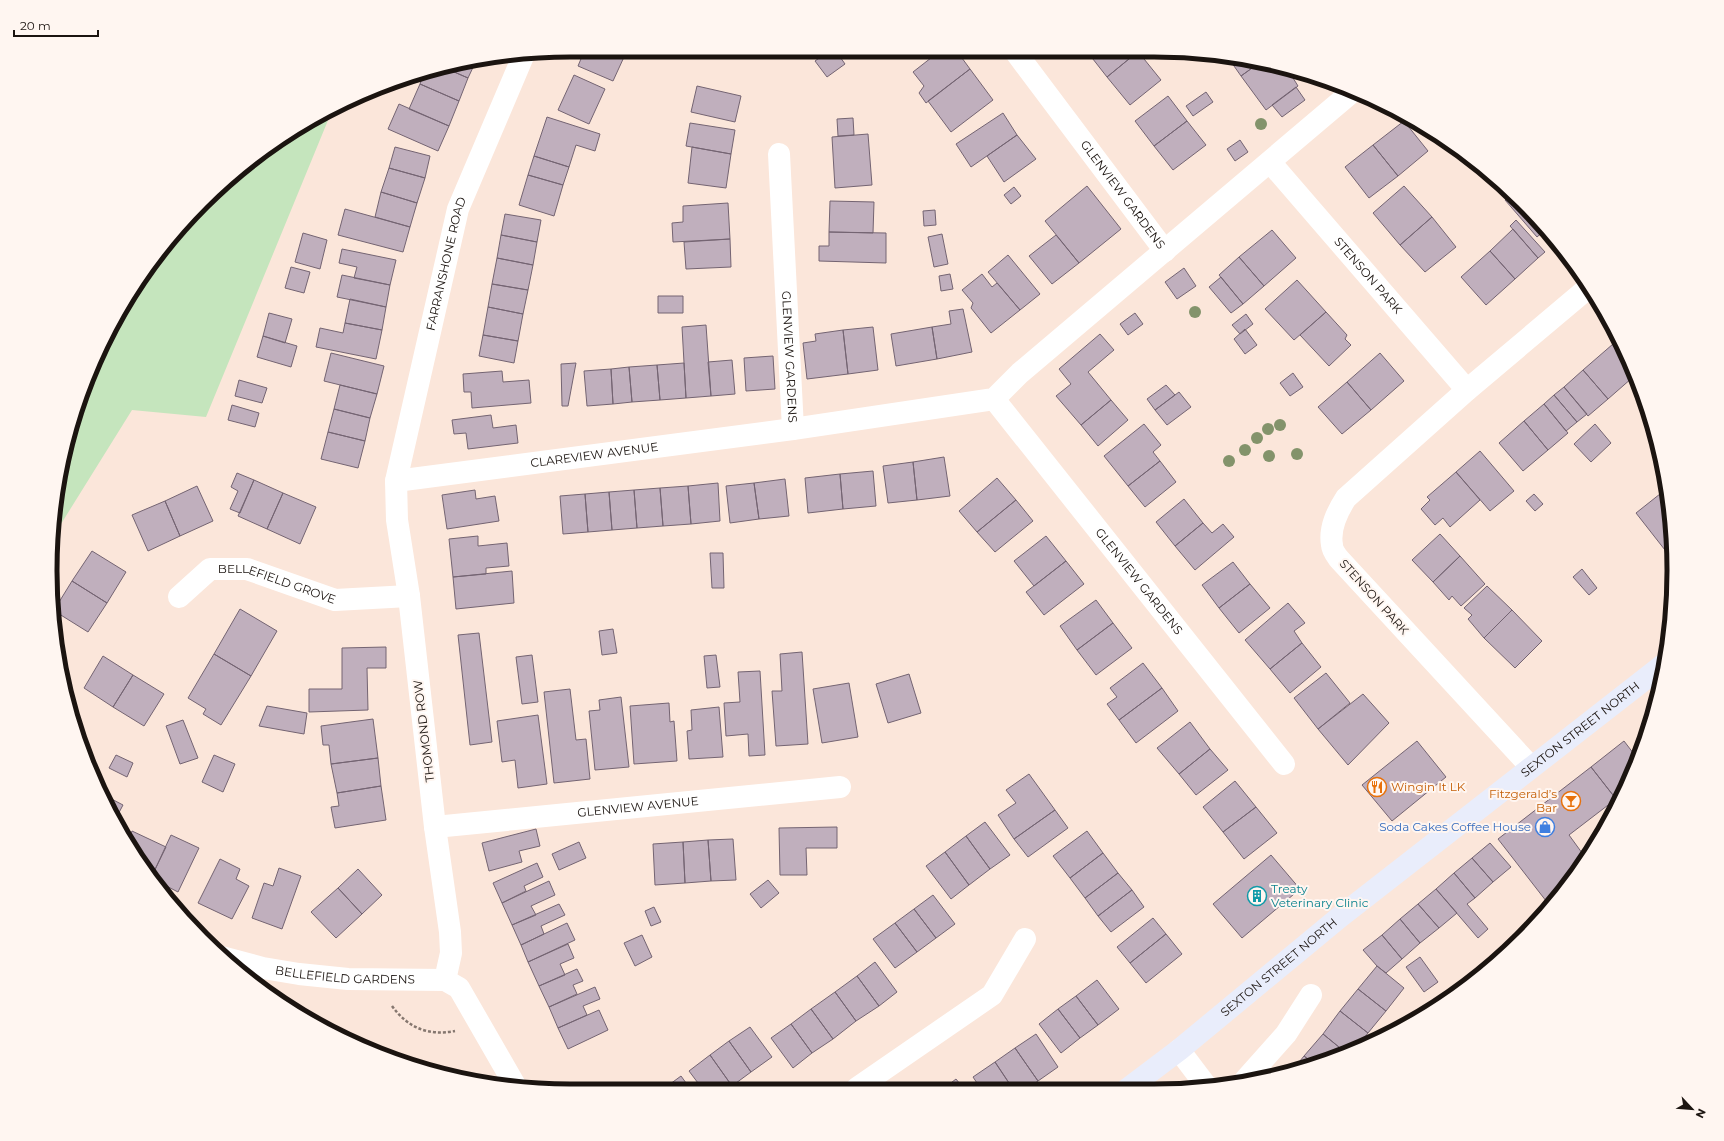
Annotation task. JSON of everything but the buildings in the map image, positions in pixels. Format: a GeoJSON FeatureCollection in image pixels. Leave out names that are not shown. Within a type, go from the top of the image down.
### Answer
{"type":"FeatureCollection","features":[{"type":"Feature","properties":{"kind":"main road","name":"SEXTON STREET NORTH"},"geometry":{"type":"LineString","coordinates":[[1134,1084],[1179,1050],[1341,916],[1657,669]]}},
{"type":"Feature","properties":{"kind":"street","name":"GLENVIEW GARDENS"},"geometry":{"type":"LineString","coordinates":[[779,154],[793,429],[994,399],[1020,373],[1165,252],[1019,57]]}},
{"type":"Feature","properties":{"kind":"street","name":"FARRANSHONE ROAD"},"geometry":{"type":"LineString","coordinates":[[396,481],[458,209],[522,59]]}},
{"type":"Feature","properties":{"kind":"street"},"geometry":{"type":"LineString","coordinates":[[1165,252],[1349,95]]}},
{"type":"Feature","properties":{"kind":"street","name":"STENSON PARK"},"geometry":{"type":"LineString","coordinates":[[1270,162],[1467,390]]}},
{"type":"Feature","properties":{"kind":"street","name":"STENSON PARK"},"geometry":{"type":"LineString","coordinates":[[1531,767],[1339,559],[1332,546],[1332,531],[1335,515],[1346,498],[1467,390],[1584,291]]}},
{"type":"Feature","properties":{"kind":"street","name":"GLENVIEW GARDENS"},"geometry":{"type":"LineString","coordinates":[[994,399],[1284,764]]}},
{"type":"Feature","properties":{"kind":"street","name":"CLAREVIEW AVENUE"},"geometry":{"type":"LineString","coordinates":[[396,481],[793,429]]}},
{"type":"Feature","properties":{"kind":"street","name":"THOMOND ROW"},"geometry":{"type":"LineString","coordinates":[[396,481],[397,520],[409,596],[450,932],[451,953],[445,980]]}},
{"type":"Feature","properties":{"kind":"street","name":"BELLEFIELD GROVE"},"geometry":{"type":"LineString","coordinates":[[179,597],[210,569],[247,568],[335,600],[409,596]]}},
{"type":"Feature","properties":{"kind":"street","name":"GLENVIEW AVENUE"},"geometry":{"type":"LineString","coordinates":[[436,827],[840,787]]}},
{"type":"Feature","properties":{"kind":"street"},"geometry":{"type":"LineString","coordinates":[[863,1084],[992,995],[1025,939]]}},
{"type":"Feature","properties":{"kind":"street","name":"BELLEFIELD GARDENS"},"geometry":{"type":"LineString","coordinates":[[237,961],[263,968],[299,974],[348,978],[445,980]]}},
{"type":"Feature","properties":{"kind":"street"},"geometry":{"type":"LineString","coordinates":[[445,980],[459,988],[512,1081]]}},
{"type":"Feature","properties":{"kind":"street"},"geometry":{"type":"LineString","coordinates":[[1250,1075],[1286,1034],[1311,995]]}},
{"type":"Feature","properties":{"kind":"street"},"geometry":{"type":"LineString","coordinates":[[1179,1050],[1203,1082]]}},
{"type":"Feature","properties":{"kind":"path"},"geometry":{"type":"LineString","coordinates":[[373,979],[400,1018],[416,1028],[442,1034],[481,1026]]}},
{"type":"Feature","properties":{"kind":"green space"},"geometry":{"type":"Polygon","coordinates":[[[329,118],[206,417],[132,410],[59,527],[61,503],[67,470],[74,438],[84,405],[110,343],[144,285],[184,232],[207,207],[232,184],[285,144],[329,118]]]}},
{"type":"Feature","properties":{"kind":"place","name":"Wingin It LK"},"geometry":{"type":"Point","coordinates":[1377,787]}},
{"type":"Feature","properties":{"kind":"place","name":"Fitzgerald’s Bar"},"geometry":{"type":"Point","coordinates":[1571,801]}},
{"type":"Feature","properties":{"kind":"place","name":"Soda Cakes Coffee House"},"geometry":{"type":"Point","coordinates":[1545,827]}},
{"type":"Feature","properties":{"kind":"place","name":"Treaty Veterinary Clinic"},"geometry":{"type":"Point","coordinates":[1257,896]}}]}
